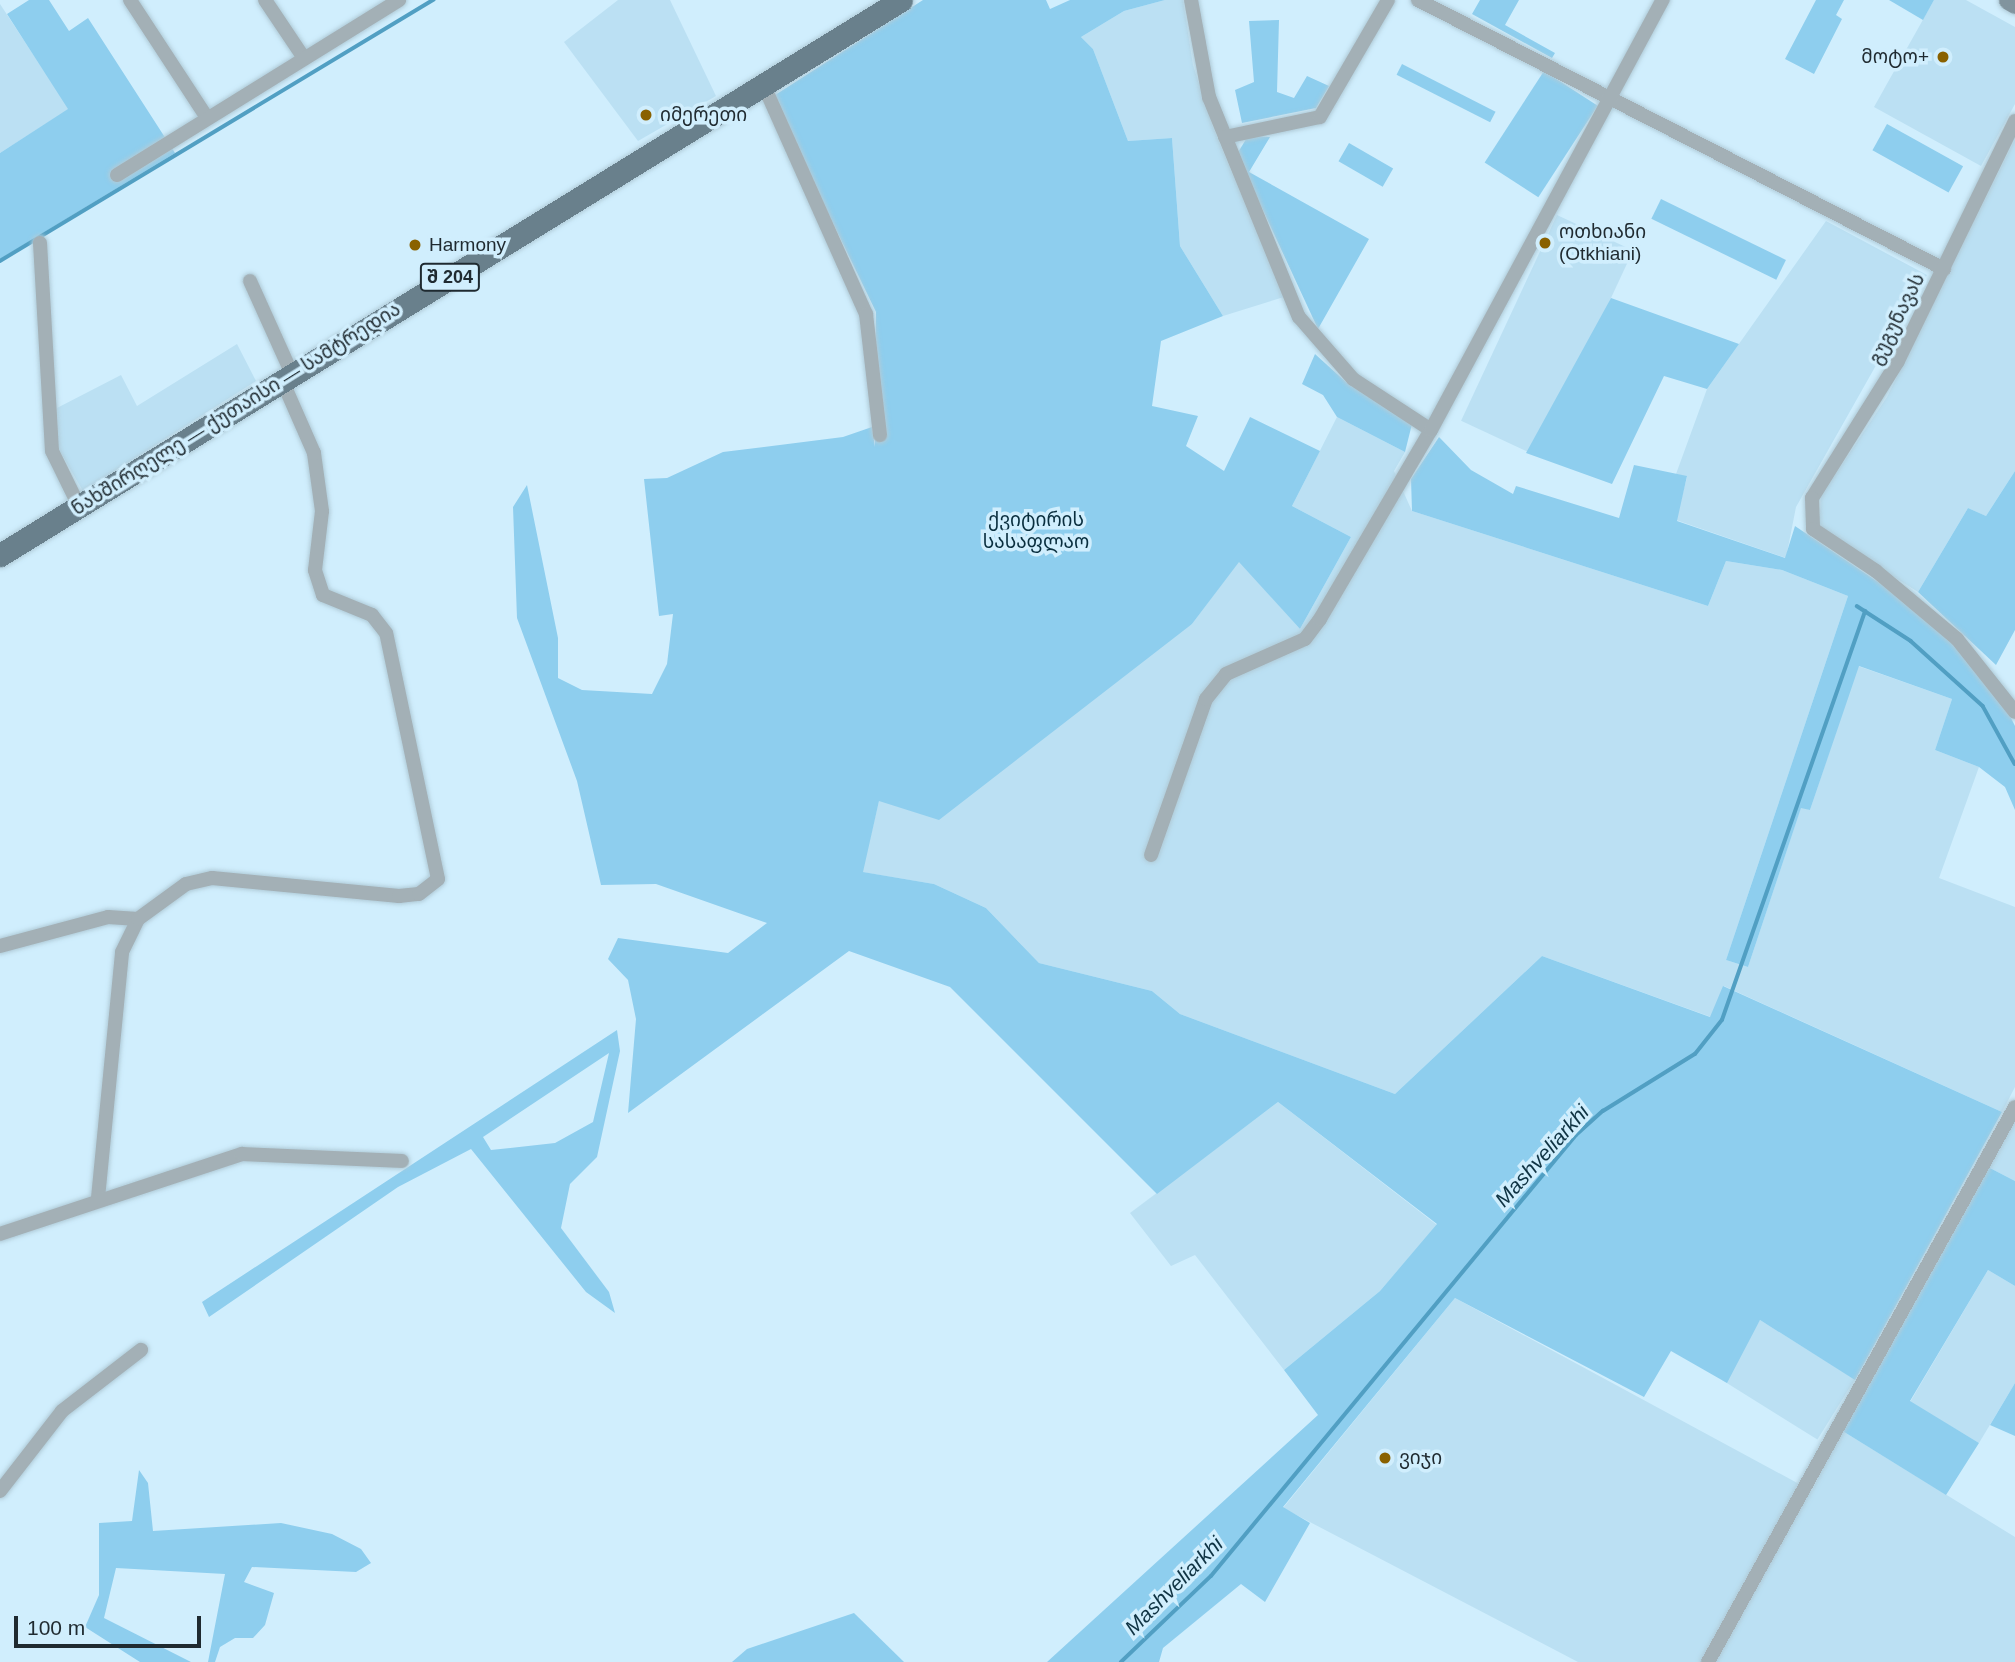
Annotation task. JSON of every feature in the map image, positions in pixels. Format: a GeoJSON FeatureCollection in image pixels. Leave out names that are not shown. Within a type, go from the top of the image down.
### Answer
{"type":"FeatureCollection","features":[{"type":"Feature","properties":{"kind":"main road","name":"ნახშირღელე — ქუთაისი — სამტრედია"},"geometry":{"type":"LineString","coordinates":[[0,555],[901,0]]}},
{"type":"Feature","properties":{"kind":"main road"},"geometry":{"type":"LineString","coordinates":[[2008,0],[2015,4]]}},
{"type":"Feature","properties":{"kind":"street"},"geometry":{"type":"LineString","coordinates":[[130,0],[206,116]]}},
{"type":"Feature","properties":{"kind":"street"},"geometry":{"type":"LineString","coordinates":[[265,0],[302,55]]}},
{"type":"Feature","properties":{"kind":"street"},"geometry":{"type":"LineString","coordinates":[[117,175],[302,55],[399,0]]}},
{"type":"Feature","properties":{"kind":"street"},"geometry":{"type":"LineString","coordinates":[[1191,0],[1201,66],[1224,137],[1299,317],[1353,379],[1431,430]]}},
{"type":"Feature","properties":{"kind":"street"},"geometry":{"type":"LineString","coordinates":[[1224,137],[1320,117],[1388,0]]}},
{"type":"Feature","properties":{"kind":"street"},"geometry":{"type":"LineString","coordinates":[[1418,0],[1609,101],[1944,269]]}},
{"type":"Feature","properties":{"kind":"street"},"geometry":{"type":"LineString","coordinates":[[1151,855],[1210,692],[1242,664],[1305,639],[1431,430],[1663,0]]}},
{"type":"Feature","properties":{"kind":"street"},"geometry":{"type":"LineString","coordinates":[[764,86],[866,314],[880,435]]}},
{"type":"Feature","properties":{"kind":"street","name":"გუგუნავას"},"geometry":{"type":"LineString","coordinates":[[2015,121],[1944,269],[1850,444],[1812,498],[1813,528],[1876,570],[1957,639],[2015,712]]}},
{"type":"Feature","properties":{"kind":"street"},"geometry":{"type":"LineString","coordinates":[[40,243],[52,451],[79,506]]}},
{"type":"Feature","properties":{"kind":"street"},"geometry":{"type":"LineString","coordinates":[[99,1198],[122,952],[138,919],[186,884],[212,878],[399,896],[419,894],[438,879],[386,633],[372,615],[323,595],[315,570],[321,511],[314,453],[250,281]]}},
{"type":"Feature","properties":{"kind":"street"},"geometry":{"type":"LineString","coordinates":[[0,946],[108,917],[138,919]]}},
{"type":"Feature","properties":{"kind":"street"},"geometry":{"type":"LineString","coordinates":[[1707,1662],[2015,1107]]}},
{"type":"Feature","properties":{"kind":"street"},"geometry":{"type":"LineString","coordinates":[[0,1234],[62,1218],[99,1198],[242,1154],[402,1161]]}},
{"type":"Feature","properties":{"kind":"street"},"geometry":{"type":"LineString","coordinates":[[0,1491],[62,1410],[141,1350]]}},
{"type":"Feature","properties":{"kind":"shaded area"},"geometry":{"type":"Polygon","coordinates":[[[618,0],[670,0],[716,96],[638,141],[564,42],[618,0]]]}},
{"type":"Feature","properties":{"kind":"shaded area"},"geometry":{"type":"Polygon","coordinates":[[[1165,0],[1183,0],[1193,65],[1213,127],[1284,297],[1223,316],[1180,246],[1172,138],[1128,141],[1093,49],[1081,37],[1124,11],[1165,0]]]}},
{"type":"Feature","properties":{"kind":"shaded area"},"geometry":{"type":"Polygon","coordinates":[[[1934,0],[1966,0],[2015,27],[2015,104],[1981,166],[1874,107],[1934,0]]]}},
{"type":"Feature","properties":{"kind":"shaded area"},"geometry":{"type":"Polygon","coordinates":[[[0,4],[69,109],[0,153],[0,4]]]}},
{"type":"Feature","properties":{"kind":"shaded area"},"geometry":{"type":"Polygon","coordinates":[[[2015,139],[2015,471],[1986,516],[1968,508],[1918,592],[1819,529],[1821,496],[1887,397],[2015,139]]]}},
{"type":"Feature","properties":{"kind":"shaded area"},"geometry":{"type":"Polygon","coordinates":[[[1557,215],[1633,250],[1537,456],[1461,421],[1557,215]]]}},
{"type":"Feature","properties":{"kind":"shaded area"},"geometry":{"type":"Polygon","coordinates":[[[1826,221],[1927,275],[1796,507],[1786,558],[1676,520],[1687,477],[1676,474],[1707,389],[1826,221]]]}},
{"type":"Feature","properties":{"kind":"shaded area"},"geometry":{"type":"Polygon","coordinates":[[[237,344],[256,381],[83,491],[58,448],[57,408],[121,375],[137,406],[237,344]]]}},
{"type":"Feature","properties":{"kind":"shaded area"},"geometry":{"type":"Polygon","coordinates":[[[1337,417],[1405,452],[1394,471],[1412,511],[1708,606],[1726,561],[1782,570],[1848,596],[1726,960],[1748,967],[1801,807],[1810,810],[1858,666],[1952,699],[1935,750],[1979,767],[1939,878],[2015,907],[2015,1087],[2002,1112],[1724,986],[1711,1017],[1542,956],[1395,1094],[1180,1014],[1152,991],[1039,963],[986,908],[934,884],[862,872],[879,801],[1192,624],[1239,561],[1300,629],[1351,537],[1292,506],[1337,417]]]}},
{"type":"Feature","properties":{"kind":"shaded area"},"geometry":{"type":"Polygon","coordinates":[[[1278,1102],[1437,1225],[1380,1291],[1284,1370],[1195,1255],[1171,1266],[1130,1213],[1278,1102]]]}},
{"type":"Feature","properties":{"kind":"shaded area"},"geometry":{"type":"Polygon","coordinates":[[[2015,1116],[2015,1181],[1988,1167],[2015,1116]]]}},
{"type":"Feature","properties":{"kind":"shaded area"},"geometry":{"type":"Polygon","coordinates":[[[1988,1270],[2015,1286],[2015,1383],[1979,1443],[1910,1402],[1988,1270]]]}},
{"type":"Feature","properties":{"kind":"shaded area"},"geometry":{"type":"Polygon","coordinates":[[[1455,1298],[1812,1491],[1841,1430],[2015,1537],[2015,1662],[1578,1662],[1283,1508],[1455,1298]]]}},
{"type":"Feature","properties":{"kind":"shaded area"},"geometry":{"type":"Polygon","coordinates":[[[1760,1320],[1855,1379],[1817,1440],[1722,1380],[1760,1320]]]}},
{"type":"Feature","properties":{"kind":"green space"},"geometry":{"type":"Polygon","coordinates":[[[29,0],[49,0],[69,31],[88,18],[175,153],[0,259],[0,153],[68,109],[7,14],[29,0]]]}},
{"type":"Feature","properties":{"kind":"green space","name":"ქვიტირის სასაფლაო"},"geometry":{"type":"Polygon","coordinates":[[[923,0],[1046,0],[1050,9],[1070,0],[1165,0],[1124,11],[1081,37],[1093,49],[1128,141],[1172,138],[1180,246],[1223,316],[1161,341],[1152,406],[1198,416],[1186,446],[1224,471],[1250,417],[1320,451],[1292,506],[1351,537],[1300,629],[1239,562],[1192,624],[939,820],[879,801],[863,872],[934,884],[986,908],[1039,963],[1152,991],[1180,1014],[1395,1094],[1542,956],[1710,1017],[1723,986],[2002,1112],[1855,1380],[1760,1320],[1727,1383],[1671,1351],[1644,1397],[1455,1298],[1283,1507],[1310,1523],[1265,1602],[1241,1584],[1163,1648],[1159,1662],[1047,1662],[1318,1415],[1284,1370],[1380,1291],[1437,1224],[1278,1102],[1157,1194],[950,987],[849,951],[628,1113],[636,1019],[628,980],[608,959],[618,938],[728,953],[767,923],[656,884],[601,885],[577,781],[517,618],[513,507],[527,485],[558,638],[558,678],[582,690],[652,694],[667,664],[673,614],[659,616],[644,479],[667,478],[723,452],[843,437],[872,427],[875,447],[876,312],[772,97],[923,0]]]}},
{"type":"Feature","properties":{"kind":"green space"},"geometry":{"type":"Polygon","coordinates":[[[1480,0],[1519,0],[1505,25],[1555,53],[1552,58],[1472,14],[1480,0]]]}},
{"type":"Feature","properties":{"kind":"green space"},"geometry":{"type":"Polygon","coordinates":[[[1816,0],[1844,0],[1836,15],[1842,19],[1814,74],[1785,59],[1816,0]]]}},
{"type":"Feature","properties":{"kind":"green space"},"geometry":{"type":"Polygon","coordinates":[[[1889,0],[1934,0],[1923,20],[1889,0]]]}},
{"type":"Feature","properties":{"kind":"green space"},"geometry":{"type":"Polygon","coordinates":[[[1279,20],[1277,92],[1294,98],[1307,76],[1329,86],[1316,108],[1242,123],[1235,90],[1254,82],[1249,21],[1279,20]]]}},
{"type":"Feature","properties":{"kind":"green space"},"geometry":{"type":"Polygon","coordinates":[[[1402,64],[1496,112],[1490,122],[1397,75],[1402,64]]]}},
{"type":"Feature","properties":{"kind":"green space"},"geometry":{"type":"Polygon","coordinates":[[[1544,71],[1598,106],[1538,197],[1485,162],[1544,71]]]}},
{"type":"Feature","properties":{"kind":"green space"},"geometry":{"type":"Polygon","coordinates":[[[1887,124],[1963,166],[1949,192],[1872,150],[1887,124]]]}},
{"type":"Feature","properties":{"kind":"green space"},"geometry":{"type":"Polygon","coordinates":[[[1248,136],[1270,137],[1249,172],[1369,239],[1318,329],[1237,154],[1248,136]]]}},
{"type":"Feature","properties":{"kind":"green space"},"geometry":{"type":"Polygon","coordinates":[[[1349,143],[1393,168],[1383,187],[1338,161],[1349,143]]]}},
{"type":"Feature","properties":{"kind":"green space"},"geometry":{"type":"Polygon","coordinates":[[[1661,199],[1786,260],[1776,280],[1651,219],[1661,199]]]}},
{"type":"Feature","properties":{"kind":"green space"},"geometry":{"type":"Polygon","coordinates":[[[1611,298],[1739,344],[1707,389],[1664,376],[1612,484],[1526,453],[1611,298]]]}},
{"type":"Feature","properties":{"kind":"green space"},"geometry":{"type":"Polygon","coordinates":[[[1315,354],[1347,383],[1412,424],[1405,452],[1337,417],[1323,395],[1302,384],[1315,354]]]}},
{"type":"Feature","properties":{"kind":"green space"},"geometry":{"type":"Polygon","coordinates":[[[1439,437],[1471,470],[1513,494],[1516,486],[1619,518],[1634,465],[1687,476],[1677,521],[1785,558],[1795,526],[1881,584],[1951,642],[2005,706],[2015,726],[2015,810],[2005,787],[1979,767],[1935,750],[1952,699],[1859,666],[1810,810],[1801,808],[1748,967],[1726,960],[1848,596],[1782,570],[1726,561],[1708,606],[1412,511],[1411,479],[1439,437]]]}},
{"type":"Feature","properties":{"kind":"green space"},"geometry":{"type":"Polygon","coordinates":[[[2015,471],[2015,630],[1996,665],[1918,592],[1968,508],[1986,516],[2015,471]]]}},
{"type":"Feature","properties":{"kind":"green space"},"geometry":{"type":"Polygon","coordinates":[[[617,1030],[620,1051],[597,1157],[570,1184],[561,1228],[609,1292],[615,1313],[586,1292],[471,1149],[398,1187],[209,1317],[202,1302],[617,1030]],[[609,1053],[483,1137],[491,1150],[555,1143],[593,1122],[609,1053]]]}},
{"type":"Feature","properties":{"kind":"green space"},"geometry":{"type":"Polygon","coordinates":[[[1988,1167],[2015,1181],[2015,1286],[1988,1270],[1910,1401],[1979,1443],[1946,1495],[1841,1430],[1988,1167]]]}},
{"type":"Feature","properties":{"kind":"green space"},"geometry":{"type":"Polygon","coordinates":[[[2015,1383],[2015,1436],[1990,1425],[2015,1383]]]}},
{"type":"Feature","properties":{"kind":"green space"},"geometry":{"type":"Polygon","coordinates":[[[139,1470],[148,1483],[153,1531],[281,1523],[332,1534],[361,1549],[371,1563],[356,1572],[252,1567],[244,1582],[274,1593],[265,1625],[253,1638],[235,1638],[220,1647],[215,1662],[208,1662],[225,1574],[116,1568],[104,1618],[191,1662],[140,1662],[85,1627],[99,1595],[99,1523],[132,1521],[139,1470]]]}},
{"type":"Feature","properties":{"kind":"green space"},"geometry":{"type":"Polygon","coordinates":[[[854,1613],[904,1662],[732,1662],[747,1649],[854,1613]]]}},
{"type":"Feature","properties":{"kind":"waterway"},"geometry":{"type":"LineString","coordinates":[[0,261],[433,0]]}},
{"type":"Feature","properties":{"kind":"waterway"},"geometry":{"type":"LineString","coordinates":[[1857,606],[1911,641],[1983,706],[2015,764]]}},
{"type":"Feature","properties":{"kind":"waterway","name":"Mashveliarkhi"},"geometry":{"type":"LineString","coordinates":[[1121,1662],[1211,1576],[1576,1135],[1603,1111],[1695,1054],[1722,1020],[1865,611]]}},
{"type":"Feature","properties":{"kind":"place","name":"მოტო+"},"geometry":{"type":"Point","coordinates":[1943,57]}},
{"type":"Feature","properties":{"kind":"place","name":"იმერეთი"},"geometry":{"type":"Point","coordinates":[646,115]}},
{"type":"Feature","properties":{"kind":"place","name":"ოთხიანი (Otkhiani)"},"geometry":{"type":"Point","coordinates":[1545,243]}},
{"type":"Feature","properties":{"kind":"place","name":"Harmony"},"geometry":{"type":"Point","coordinates":[415,245]}},
{"type":"Feature","properties":{"kind":"place","name":"ვიჯი"},"geometry":{"type":"Point","coordinates":[1385,1458]}}]}
